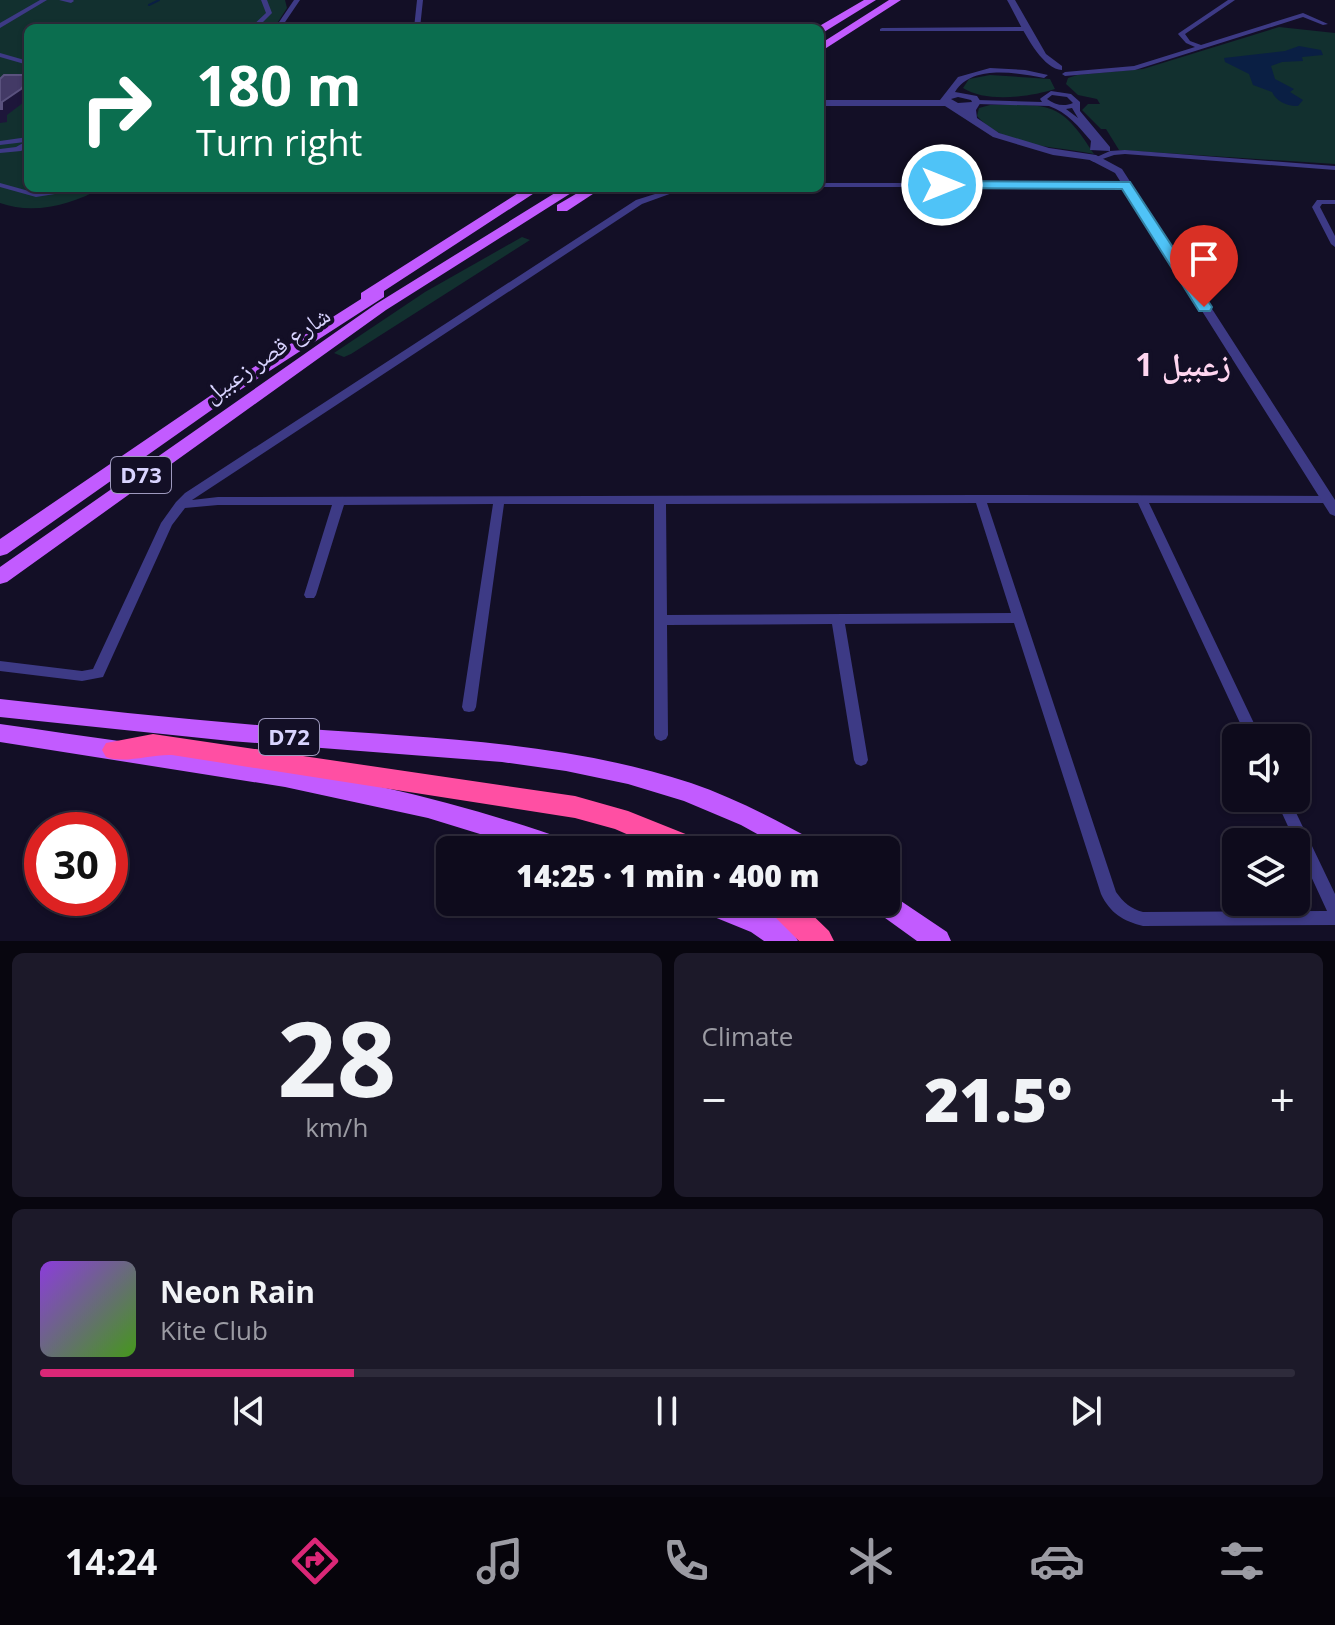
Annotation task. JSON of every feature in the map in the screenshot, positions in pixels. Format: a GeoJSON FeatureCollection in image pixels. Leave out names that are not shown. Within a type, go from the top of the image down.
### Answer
{"type":"FeatureCollection","features":[{"type":"Feature","properties":{"kind":"highway"},"geometry":{"type":"LineString","coordinates":[[115,750],[153,744],[172,745],[575,807],[619,819],[661,836]]}},
{"type":"Feature","properties":{"kind":"highway"},"geometry":{"type":"LineString","coordinates":[[793,916],[819,941]]}},
{"type":"Feature","properties":{"kind":"main road"},"geometry":{"type":"LineString","coordinates":[[814,24],[857,0]]}},
{"type":"Feature","properties":{"kind":"main road"},"geometry":{"type":"LineString","coordinates":[[824,28],[871,0]]}},
{"type":"Feature","properties":{"kind":"main road"},"geometry":{"type":"LineString","coordinates":[[824,36],[884,0]]}},
{"type":"Feature","properties":{"kind":"main road"},"geometry":{"type":"LineString","coordinates":[[824,46],[896,0]]}},
{"type":"Feature","properties":{"kind":"main road"},"geometry":{"type":"LineString","coordinates":[[338,319],[355,303],[529,192]]}},
{"type":"Feature","properties":{"kind":"main road","name":"شارع قصر زعبيل"},"geometry":{"type":"LineString","coordinates":[[0,549],[167,430],[338,319],[548,192]]}},
{"type":"Feature","properties":{"kind":"main road","name":"شارع قصر زعبيل"},"geometry":{"type":"LineString","coordinates":[[0,577],[357,324],[566,192]]}},
{"type":"Feature","properties":{"kind":"main road"},"geometry":{"type":"LineString","coordinates":[[357,324],[381,314],[588,192]]}},
{"type":"Feature","properties":{"kind":"main road","name":"D72"},"geometry":{"type":"LineString","coordinates":[[0,708],[178,729],[483,749],[578,761],[636,774],[693,793],[750,817],[783,836]]}},
{"type":"Feature","properties":{"kind":"main road","name":"D72"},"geometry":{"type":"LineString","coordinates":[[0,733],[281,778],[413,805],[516,836]]}},
{"type":"Feature","properties":{"kind":"main road"},"geometry":{"type":"LineString","coordinates":[[900,914],[938,941]]}},
{"type":"Feature","properties":{"kind":"main road"},"geometry":{"type":"LineString","coordinates":[[744,916],[785,941]]}},
{"type":"Feature","properties":{"kind":"street"},"geometry":{"type":"LineString","coordinates":[[0,26],[42,0]]}},
{"type":"Feature","properties":{"kind":"street"},"geometry":{"type":"LineString","coordinates":[[62,0],[71,1]]}},
{"type":"Feature","properties":{"kind":"street"},"geometry":{"type":"LineString","coordinates":[[257,24],[269,13],[264,0]]}},
{"type":"Feature","properties":{"kind":"street"},"geometry":{"type":"LineString","coordinates":[[281,24],[297,0]]}},
{"type":"Feature","properties":{"kind":"street"},"geometry":{"type":"LineString","coordinates":[[417,24],[420,0]]}},
{"type":"Feature","properties":{"kind":"street"},"geometry":{"type":"LineString","coordinates":[[1011,0],[1043,55],[1045,61],[1041,70]]}},
{"type":"Feature","properties":{"kind":"street"},"geometry":{"type":"LineString","coordinates":[[1200,47],[1184,40],[1181,34],[1232,0]]}},
{"type":"Feature","properties":{"kind":"street"},"geometry":{"type":"LineString","coordinates":[[948,97],[971,75],[1135,68],[1303,15],[1335,27]]}},
{"type":"Feature","properties":{"kind":"street"},"geometry":{"type":"LineString","coordinates":[[1294,18],[1325,24]]}},
{"type":"Feature","properties":{"kind":"street"},"geometry":{"type":"LineString","coordinates":[[882,30],[1026,29]]}},
{"type":"Feature","properties":{"kind":"street"},"geometry":{"type":"LineString","coordinates":[[0,55],[24,62]]}},
{"type":"Feature","properties":{"kind":"street"},"geometry":{"type":"LineString","coordinates":[[1043,55],[1062,70]]}},
{"type":"Feature","properties":{"kind":"street"},"geometry":{"type":"LineString","coordinates":[[973,100],[1045,95],[1069,95],[1078,100],[1076,111],[1107,149],[1093,148],[1094,139],[1084,127],[1043,99],[1045,95]]}},
{"type":"Feature","properties":{"kind":"street"},"geometry":{"type":"LineString","coordinates":[[948,97],[972,119],[1004,139],[1045,150],[1097,159],[1125,152],[1335,168]]}},
{"type":"Feature","properties":{"kind":"street"},"geometry":{"type":"LineString","coordinates":[[824,101],[948,97],[1076,105]]}},
{"type":"Feature","properties":{"kind":"street"},"geometry":{"type":"LineString","coordinates":[[972,119],[973,100]]}},
{"type":"Feature","properties":{"kind":"street"},"geometry":{"type":"LineString","coordinates":[[0,143],[24,139]]}},
{"type":"Feature","properties":{"kind":"street"},"geometry":{"type":"LineString","coordinates":[[0,151],[18,149],[24,142]]}},
{"type":"Feature","properties":{"kind":"street"},"geometry":{"type":"LineString","coordinates":[[1097,159],[1124,182],[1335,511]]}},
{"type":"Feature","properties":{"kind":"street"},"geometry":{"type":"LineString","coordinates":[[824,185],[1124,182]]}},
{"type":"Feature","properties":{"kind":"street"},"geometry":{"type":"LineString","coordinates":[[0,185],[24,192]]}},
{"type":"Feature","properties":{"kind":"street"},"geometry":{"type":"LineString","coordinates":[[25,192],[36,195],[55,192]]}},
{"type":"Feature","properties":{"kind":"street"},"geometry":{"type":"LineString","coordinates":[[0,666],[82,676],[98,673],[162,534],[180,505],[212,480],[639,202],[670,192]]}},
{"type":"Feature","properties":{"kind":"street"},"geometry":{"type":"LineString","coordinates":[[1335,202],[1320,202],[1316,207],[1335,244]]}},
{"type":"Feature","properties":{"kind":"street"},"geometry":{"type":"LineString","coordinates":[[212,480],[216,493],[230,501]]}},
{"type":"Feature","properties":{"kind":"street"},"geometry":{"type":"LineString","coordinates":[[980,499],[1109,894],[1116,906],[1129,915],[1143,919],[1335,918]]}},
{"type":"Feature","properties":{"kind":"street"},"geometry":{"type":"LineString","coordinates":[[180,505],[230,501],[1327,499]]}},
{"type":"Feature","properties":{"kind":"street"},"geometry":{"type":"LineString","coordinates":[[660,500],[661,735]]}},
{"type":"Feature","properties":{"kind":"street"},"geometry":{"type":"LineString","coordinates":[[1142,500],[1247,724]]}},
{"type":"Feature","properties":{"kind":"street"},"geometry":{"type":"LineString","coordinates":[[310,595],[339,501]]}},
{"type":"Feature","properties":{"kind":"street"},"geometry":{"type":"LineString","coordinates":[[469,707],[499,501]]}},
{"type":"Feature","properties":{"kind":"street"},"geometry":{"type":"LineString","coordinates":[[661,620],[1019,618]]}},
{"type":"Feature","properties":{"kind":"street"},"geometry":{"type":"LineString","coordinates":[[838,619],[861,760]]}},
{"type":"Feature","properties":{"kind":"street"},"geometry":{"type":"LineString","coordinates":[[1289,812],[1335,911]]}},
{"type":"Feature","properties":{"kind":"green space"},"geometry":{"type":"Polygon","coordinates":[[[0,0],[285,0],[287,8],[277,24],[24,24],[24,192],[93,192],[65,203],[39,208],[0,203],[0,0]]]}},
{"type":"Feature","properties":{"kind":"green space"},"geometry":{"type":"Polygon","coordinates":[[[1279,27],[1335,33],[1335,164],[1119,150],[1106,129],[1101,129],[1082,110],[1088,104],[1100,104],[1097,99],[1078,95],[1066,84],[1068,78],[1077,75],[1143,69],[1279,27]]]}},
{"type":"Feature","properties":{"kind":"green space"},"geometry":{"type":"Polygon","coordinates":[[[990,75],[1050,79],[1055,89],[996,97],[963,88],[969,79],[990,75]]]}},
{"type":"Feature","properties":{"kind":"green space"},"geometry":{"type":"Polygon","coordinates":[[[990,105],[1052,109],[1072,124],[1094,154],[1032,144],[1002,134],[977,116],[979,108],[990,105]]]}},
{"type":"Feature","properties":{"kind":"green space"},"geometry":{"type":"Polygon","coordinates":[[[522,237],[530,240],[351,354],[344,357],[334,353],[425,292],[522,237]]]}},
{"type":"Feature","properties":{"kind":"water"},"geometry":{"type":"Polygon","coordinates":[[[1299,46],[1321,50],[1323,55],[1271,66],[1275,79],[1294,89],[1290,92],[1303,100],[1298,106],[1283,103],[1272,92],[1253,85],[1249,74],[1225,62],[1224,58],[1285,51],[1299,46]]]}},
{"type":"Feature","properties":{"kind":"building"},"geometry":{"type":"Polygon","coordinates":[[[4,75],[24,75],[24,86],[2,102],[2,109],[0,109],[0,79],[4,75]]]}},
{"type":"Feature","properties":{"kind":"waterway"},"geometry":{"type":"LineString","coordinates":[[149,5],[159,0]]}},
{"type":"Feature","properties":{"kind":"district","name":"زعبيل 1"},"geometry":{"type":"Point","coordinates":[1183,365]}},
{"type":"Feature","properties":{"kind":"route"},"geometry":{"type":"LineString","coordinates":[[942,185],[1126,185],[1204,307]]}}]}
